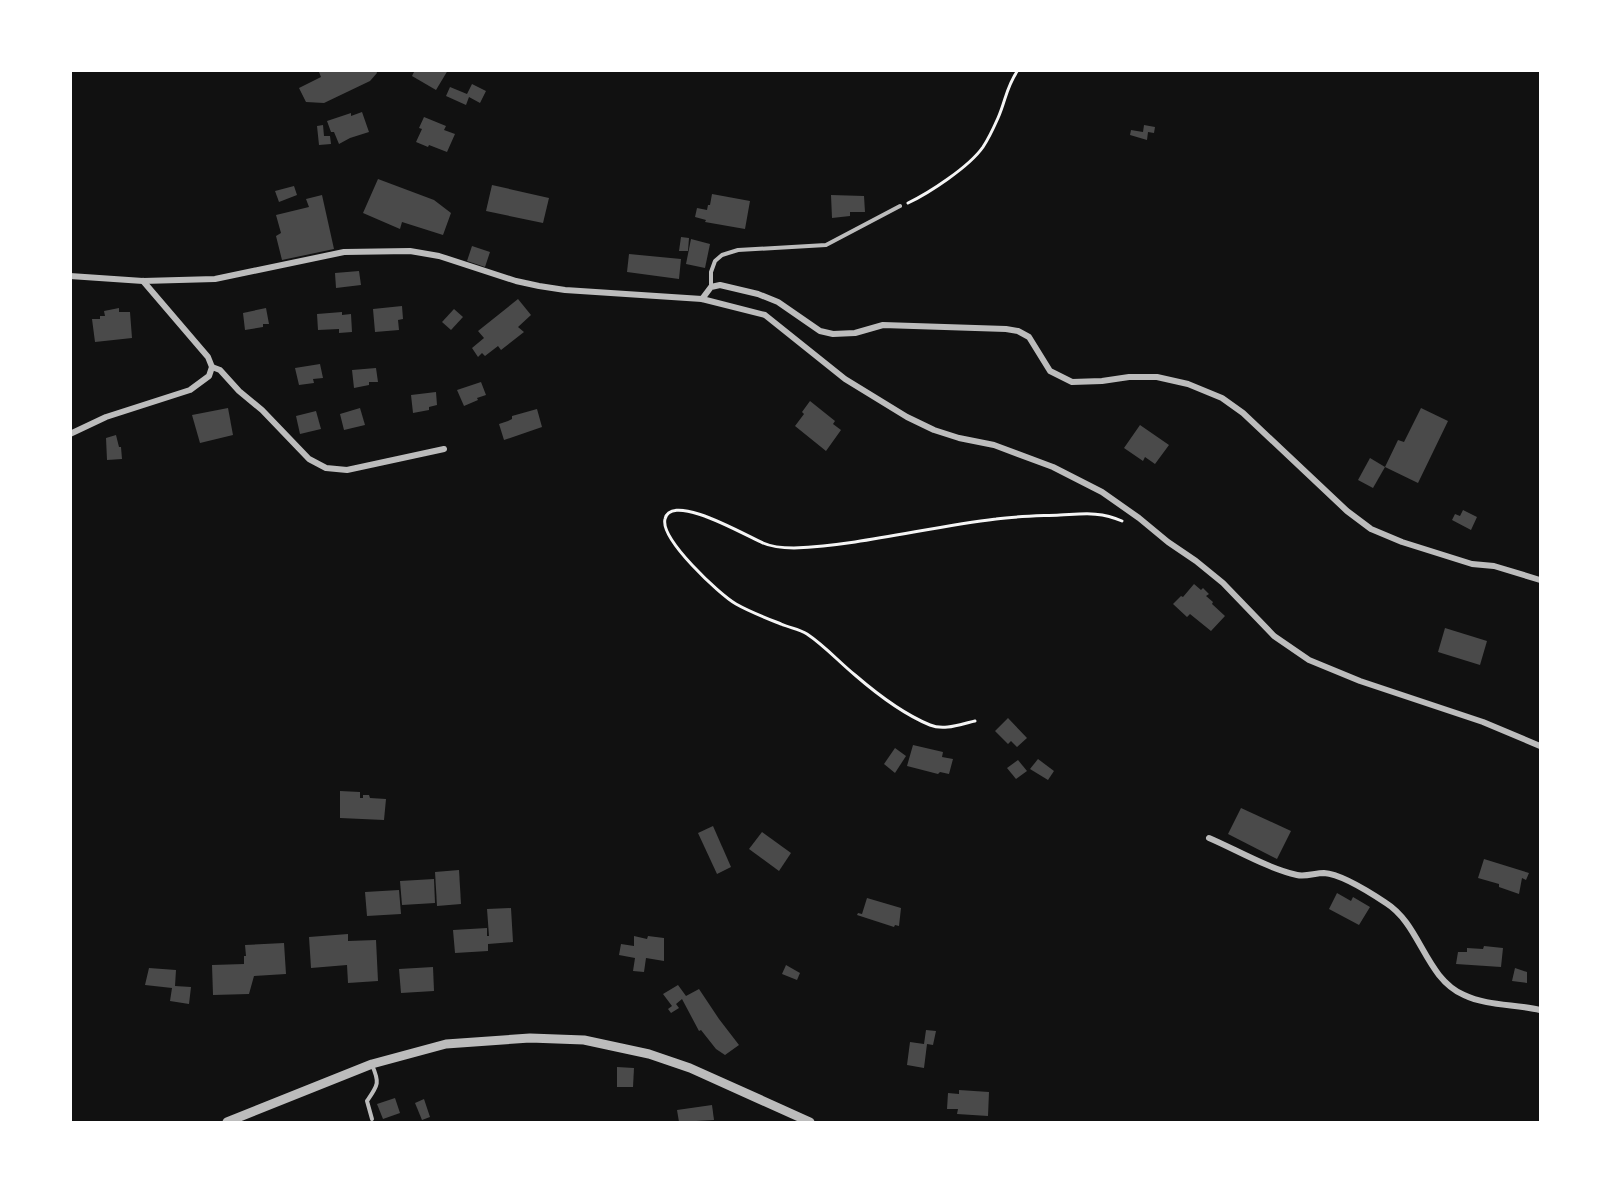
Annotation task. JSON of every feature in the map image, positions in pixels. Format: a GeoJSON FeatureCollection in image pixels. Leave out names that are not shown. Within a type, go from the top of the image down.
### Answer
{"type":"FeatureCollection","features":[{"type":"Feature","properties":{"kind":"street"},"geometry":{"type":"LineString","coordinates":[[70,276],[143,281],[227,278],[344,252],[410,251],[439,256],[516,281],[539,286],[702,300],[765,315],[845,379],[907,417],[934,430],[994,445],[1053,467],[1102,492],[1196,561],[1223,583],[1274,636],[1309,660],[1360,681],[1482,722],[1540,746]]}},
{"type":"Feature","properties":{"kind":"street"},"geometry":{"type":"LineString","coordinates":[[70,434],[106,417],[190,390],[209,376],[212,367],[208,357],[143,281]]}},
{"type":"Feature","properties":{"kind":"street"},"geometry":{"type":"LineString","coordinates":[[702,300],[711,286],[720,285],[768,298],[793,311],[820,331],[833,334],[855,333],[883,325],[1018,331],[1029,337],[1050,371],[1072,382],[1157,377],[1188,384],[1222,398],[1243,413],[1347,511],[1371,529],[1402,542],[1462,561],[1494,566],[1540,580]]}},
{"type":"Feature","properties":{"kind":"street"},"geometry":{"type":"LineString","coordinates":[[212,367],[220,370],[309,459],[326,468],[346,470],[444,450]]}},
{"type":"Feature","properties":{"kind":"street"},"geometry":{"type":"LineString","coordinates":[[1209,838],[1300,876],[1325,873],[1338,877],[1399,912],[1436,971],[1451,987],[1464,995],[1481,1000],[1540,1010]]}},
{"type":"Feature","properties":{"kind":"street"},"geometry":{"type":"LineString","coordinates":[[227,1122],[372,1064],[446,1044],[530,1038],[584,1040],[649,1054],[680,1065],[810,1122]]}},
{"type":"Feature","properties":{"kind":"lane"},"geometry":{"type":"LineString","coordinates":[[711,286],[711,272],[715,261],[722,255],[738,250],[826,245],[900,206]]}},
{"type":"Feature","properties":{"kind":"lane"},"geometry":{"type":"LineString","coordinates":[[372,1064],[378,1078],[377,1087],[367,1101],[372,1119]]}},
{"type":"Feature","properties":{"kind":"path"},"geometry":{"type":"LineString","coordinates":[[900,206],[917,199],[944,181],[983,148],[1000,114],[1009,83],[1018,70]]}},
{"type":"Feature","properties":{"kind":"path"},"geometry":{"type":"LineString","coordinates":[[975,721],[948,727],[933,727],[890,701],[804,632],[735,603],[714,586],[680,551],[667,533],[664,520],[666,516],[684,510],[723,523],[765,544],[786,548],[818,547],[873,540],[995,519],[1086,512],[1108,514],[1123,521],[1139,518]]}},
{"type":"Feature","properties":{"kind":"building"},"geometry":{"type":"Polygon","coordinates":[[[321,70],[376,70],[377,73],[370,81],[324,103],[306,102],[299,88],[321,77],[319,72],[321,70]]]}},
{"type":"Feature","properties":{"kind":"building"},"geometry":{"type":"Polygon","coordinates":[[[415,70],[448,70],[436,90],[412,76],[415,70]]]}},
{"type":"Feature","properties":{"kind":"building"},"geometry":{"type":"Polygon","coordinates":[[[472,84],[486,91],[480,103],[469,97],[466,105],[446,96],[450,87],[467,94],[472,84]]]}},
{"type":"Feature","properties":{"kind":"building"},"geometry":{"type":"Polygon","coordinates":[[[362,112],[369,132],[339,144],[327,121],[362,112]]]}},
{"type":"Feature","properties":{"kind":"building"},"geometry":{"type":"Polygon","coordinates":[[[424,117],[446,126],[444,130],[455,134],[447,152],[416,142],[424,117]]]}},
{"type":"Feature","properties":{"kind":"building"},"geometry":{"type":"Polygon","coordinates":[[[323,125],[324,136],[330,136],[331,144],[319,145],[317,126],[323,125]]]}},
{"type":"Feature","properties":{"kind":"building"},"geometry":{"type":"Polygon","coordinates":[[[1144,125],[1155,127],[1154,133],[1148,132],[1147,140],[1130,135],[1131,130],[1143,132],[1144,125]]]}},
{"type":"Feature","properties":{"kind":"building"},"geometry":{"type":"Polygon","coordinates":[[[378,179],[434,200],[451,213],[443,235],[402,222],[400,229],[363,213],[378,179]]]}},
{"type":"Feature","properties":{"kind":"building"},"geometry":{"type":"Polygon","coordinates":[[[492,185],[549,198],[543,223],[486,211],[492,185]]]}},
{"type":"Feature","properties":{"kind":"building"},"geometry":{"type":"Polygon","coordinates":[[[294,186],[297,195],[279,202],[275,191],[294,186]]]}},
{"type":"Feature","properties":{"kind":"building"},"geometry":{"type":"Polygon","coordinates":[[[712,194],[750,201],[745,229],[705,222],[706,220],[695,217],[697,208],[707,210],[712,194]]]}},
{"type":"Feature","properties":{"kind":"building"},"geometry":{"type":"Polygon","coordinates":[[[322,195],[334,249],[282,260],[276,236],[281,233],[276,215],[309,207],[306,199],[322,195]]]}},
{"type":"Feature","properties":{"kind":"building"},"geometry":{"type":"Polygon","coordinates":[[[831,195],[864,196],[865,212],[850,212],[850,216],[832,218],[831,195]]]}},
{"type":"Feature","properties":{"kind":"building"},"geometry":{"type":"Polygon","coordinates":[[[681,237],[689,238],[688,251],[679,251],[681,237]]]}},
{"type":"Feature","properties":{"kind":"building"},"geometry":{"type":"Polygon","coordinates":[[[691,239],[710,244],[705,268],[686,264],[691,239]]]}},
{"type":"Feature","properties":{"kind":"building"},"geometry":{"type":"Polygon","coordinates":[[[472,246],[490,252],[485,267],[467,261],[472,246]]]}},
{"type":"Feature","properties":{"kind":"building"},"geometry":{"type":"Polygon","coordinates":[[[629,254],[681,259],[679,279],[627,272],[629,254]]]}},
{"type":"Feature","properties":{"kind":"building"},"geometry":{"type":"Polygon","coordinates":[[[359,271],[361,285],[336,288],[335,273],[359,271]]]}},
{"type":"Feature","properties":{"kind":"building"},"geometry":{"type":"Polygon","coordinates":[[[518,299],[531,315],[518,327],[524,332],[501,350],[498,346],[485,356],[482,353],[478,357],[472,348],[484,338],[478,331],[518,299]]]}},
{"type":"Feature","properties":{"kind":"building"},"geometry":{"type":"Polygon","coordinates":[[[402,306],[403,319],[398,320],[399,330],[375,332],[373,309],[402,306]]]}},
{"type":"Feature","properties":{"kind":"building"},"geometry":{"type":"Polygon","coordinates":[[[119,308],[119,312],[130,312],[132,338],[95,342],[92,319],[100,319],[100,316],[105,316],[104,311],[119,308]]]}},
{"type":"Feature","properties":{"kind":"building"},"geometry":{"type":"Polygon","coordinates":[[[266,308],[269,324],[245,330],[243,313],[266,308]]]}},
{"type":"Feature","properties":{"kind":"building"},"geometry":{"type":"Polygon","coordinates":[[[454,309],[463,317],[451,330],[442,322],[454,309]]]}},
{"type":"Feature","properties":{"kind":"building"},"geometry":{"type":"Polygon","coordinates":[[[342,312],[342,315],[351,314],[352,332],[339,333],[339,329],[318,330],[317,314],[342,312]]]}},
{"type":"Feature","properties":{"kind":"building"},"geometry":{"type":"Polygon","coordinates":[[[320,364],[323,378],[313,379],[314,383],[299,385],[295,368],[320,364]]]}},
{"type":"Feature","properties":{"kind":"building"},"geometry":{"type":"Polygon","coordinates":[[[376,368],[378,382],[369,382],[369,385],[354,388],[352,370],[376,368]]]}},
{"type":"Feature","properties":{"kind":"building"},"geometry":{"type":"Polygon","coordinates":[[[481,382],[486,395],[464,406],[457,390],[481,382]]]}},
{"type":"Feature","properties":{"kind":"building"},"geometry":{"type":"Polygon","coordinates":[[[436,392],[437,405],[429,407],[429,410],[413,413],[411,395],[436,392]]]}},
{"type":"Feature","properties":{"kind":"building"},"geometry":{"type":"Polygon","coordinates":[[[810,401],[835,421],[833,424],[841,430],[826,451],[795,426],[810,401]]]}},
{"type":"Feature","properties":{"kind":"building"},"geometry":{"type":"Polygon","coordinates":[[[228,408],[233,435],[200,443],[192,415],[228,408]]]}},
{"type":"Feature","properties":{"kind":"building"},"geometry":{"type":"Polygon","coordinates":[[[360,408],[365,425],[344,430],[340,414],[360,408]]]}},
{"type":"Feature","properties":{"kind":"building"},"geometry":{"type":"Polygon","coordinates":[[[1421,408],[1448,421],[1418,483],[1385,467],[1398,440],[1404,442],[1421,408]]]}},
{"type":"Feature","properties":{"kind":"building"},"geometry":{"type":"Polygon","coordinates":[[[537,409],[542,427],[504,440],[499,424],[512,419],[512,416],[537,409]]]}},
{"type":"Feature","properties":{"kind":"building"},"geometry":{"type":"Polygon","coordinates":[[[316,411],[321,429],[300,434],[296,416],[316,411]]]}},
{"type":"Feature","properties":{"kind":"building"},"geometry":{"type":"Polygon","coordinates":[[[1140,425],[1169,445],[1155,464],[1145,457],[1143,461],[1124,448],[1140,425]]]}},
{"type":"Feature","properties":{"kind":"building"},"geometry":{"type":"Polygon","coordinates":[[[116,435],[119,447],[121,447],[122,459],[107,460],[106,438],[116,435]]]}},
{"type":"Feature","properties":{"kind":"building"},"geometry":{"type":"Polygon","coordinates":[[[1370,458],[1385,467],[1373,488],[1358,480],[1370,458]]]}},
{"type":"Feature","properties":{"kind":"building"},"geometry":{"type":"Polygon","coordinates":[[[1463,510],[1477,517],[1471,530],[1452,520],[1455,514],[1460,516],[1463,510]]]}},
{"type":"Feature","properties":{"kind":"building"},"geometry":{"type":"Polygon","coordinates":[[[1194,584],[1209,594],[1206,596],[1225,616],[1211,631],[1190,614],[1187,617],[1173,604],[1181,596],[1183,597],[1194,584]]]}},
{"type":"Feature","properties":{"kind":"building"},"geometry":{"type":"Polygon","coordinates":[[[1445,628],[1487,641],[1480,665],[1438,652],[1445,628]]]}},
{"type":"Feature","properties":{"kind":"building"},"geometry":{"type":"Polygon","coordinates":[[[1008,718],[1027,738],[1017,747],[1011,741],[1008,744],[995,731],[1008,718]]]}},
{"type":"Feature","properties":{"kind":"building"},"geometry":{"type":"Polygon","coordinates":[[[913,745],[943,752],[942,757],[953,759],[949,774],[940,772],[938,774],[907,766],[913,745]]]}},
{"type":"Feature","properties":{"kind":"building"},"geometry":{"type":"Polygon","coordinates":[[[895,748],[906,756],[895,773],[884,764],[895,748]]]}},
{"type":"Feature","properties":{"kind":"building"},"geometry":{"type":"Polygon","coordinates":[[[1038,759],[1054,771],[1048,780],[1030,769],[1038,759]]]}},
{"type":"Feature","properties":{"kind":"building"},"geometry":{"type":"Polygon","coordinates":[[[1018,760],[1027,771],[1016,779],[1007,768],[1018,760]]]}},
{"type":"Feature","properties":{"kind":"building"},"geometry":{"type":"Polygon","coordinates":[[[340,791],[360,792],[360,798],[363,798],[363,795],[369,795],[370,798],[386,799],[384,820],[340,818],[340,791]]]}},
{"type":"Feature","properties":{"kind":"building"},"geometry":{"type":"Polygon","coordinates":[[[1241,808],[1291,831],[1277,859],[1228,834],[1241,808]]]}},
{"type":"Feature","properties":{"kind":"building"},"geometry":{"type":"Polygon","coordinates":[[[713,826],[731,867],[717,874],[698,833],[713,826]]]}},
{"type":"Feature","properties":{"kind":"building"},"geometry":{"type":"Polygon","coordinates":[[[762,832],[791,853],[779,871],[749,849],[762,832]]]}},
{"type":"Feature","properties":{"kind":"building"},"geometry":{"type":"Polygon","coordinates":[[[1484,859],[1529,873],[1526,880],[1522,878],[1519,894],[1499,887],[1499,884],[1478,878],[1484,859]]]}},
{"type":"Feature","properties":{"kind":"building"},"geometry":{"type":"Polygon","coordinates":[[[459,870],[461,904],[437,906],[435,872],[459,870]]]}},
{"type":"Feature","properties":{"kind":"building"},"geometry":{"type":"Polygon","coordinates":[[[434,879],[435,903],[402,905],[400,881],[434,879]]]}},
{"type":"Feature","properties":{"kind":"building"},"geometry":{"type":"Polygon","coordinates":[[[399,890],[401,914],[367,916],[365,892],[399,890]]]}},
{"type":"Feature","properties":{"kind":"building"},"geometry":{"type":"Polygon","coordinates":[[[1337,893],[1351,901],[1353,897],[1370,907],[1359,925],[1329,909],[1337,893]]]}},
{"type":"Feature","properties":{"kind":"building"},"geometry":{"type":"Polygon","coordinates":[[[867,898],[901,908],[899,926],[894,927],[857,915],[862,914],[867,898]]]}},
{"type":"Feature","properties":{"kind":"building"},"geometry":{"type":"Polygon","coordinates":[[[511,908],[513,942],[488,944],[488,951],[455,953],[453,930],[487,928],[487,936],[489,936],[487,909],[511,908]]]}},
{"type":"Feature","properties":{"kind":"building"},"geometry":{"type":"Polygon","coordinates":[[[348,934],[348,941],[376,940],[378,981],[348,983],[347,965],[311,968],[309,937],[348,934]]]}},
{"type":"Feature","properties":{"kind":"building"},"geometry":{"type":"Polygon","coordinates":[[[634,936],[647,939],[648,936],[664,938],[664,961],[646,958],[644,972],[633,971],[635,958],[619,955],[621,944],[634,946],[634,936]]]}},
{"type":"Feature","properties":{"kind":"building"},"geometry":{"type":"Polygon","coordinates":[[[284,943],[286,974],[254,976],[249,994],[213,995],[212,965],[244,964],[245,945],[284,943]]]}},
{"type":"Feature","properties":{"kind":"building"},"geometry":{"type":"Polygon","coordinates":[[[1484,946],[1503,948],[1501,967],[1456,964],[1458,952],[1467,952],[1467,948],[1483,949],[1484,946]]]}},
{"type":"Feature","properties":{"kind":"building"},"geometry":{"type":"Polygon","coordinates":[[[786,965],[800,973],[797,980],[782,974],[786,965]]]}},
{"type":"Feature","properties":{"kind":"building"},"geometry":{"type":"Polygon","coordinates":[[[433,967],[434,991],[401,993],[399,969],[433,967]]]}},
{"type":"Feature","properties":{"kind":"building"},"geometry":{"type":"Polygon","coordinates":[[[149,968],[176,970],[175,986],[191,987],[189,1004],[170,1001],[172,988],[145,985],[149,968]]]}},
{"type":"Feature","properties":{"kind":"building"},"geometry":{"type":"Polygon","coordinates":[[[1515,968],[1527,972],[1527,983],[1512,981],[1515,968]]]}},
{"type":"Feature","properties":{"kind":"building"},"geometry":{"type":"Polygon","coordinates":[[[678,985],[686,996],[699,989],[739,1045],[725,1055],[716,1049],[701,1030],[699,1031],[682,999],[676,1004],[679,1008],[671,1013],[668,1009],[672,1006],[663,994],[678,985]]]}},
{"type":"Feature","properties":{"kind":"building"},"geometry":{"type":"Polygon","coordinates":[[[926,1030],[936,1031],[933,1045],[927,1044],[924,1068],[907,1065],[910,1042],[924,1044],[926,1030]]]}},
{"type":"Feature","properties":{"kind":"building"},"geometry":{"type":"Polygon","coordinates":[[[617,1067],[634,1068],[633,1087],[617,1087],[617,1067]]]}},
{"type":"Feature","properties":{"kind":"building"},"geometry":{"type":"Polygon","coordinates":[[[959,1090],[989,1092],[988,1116],[957,1114],[958,1109],[947,1109],[948,1093],[959,1094],[959,1090]]]}},
{"type":"Feature","properties":{"kind":"building"},"geometry":{"type":"Polygon","coordinates":[[[395,1098],[400,1113],[383,1119],[377,1104],[395,1098]]]}},
{"type":"Feature","properties":{"kind":"building"},"geometry":{"type":"Polygon","coordinates":[[[424,1099],[430,1117],[422,1120],[415,1103],[424,1099]]]}},
{"type":"Feature","properties":{"kind":"building"},"geometry":{"type":"Polygon","coordinates":[[[712,1105],[714,1120],[679,1122],[677,1110],[712,1105]]]}}]}
